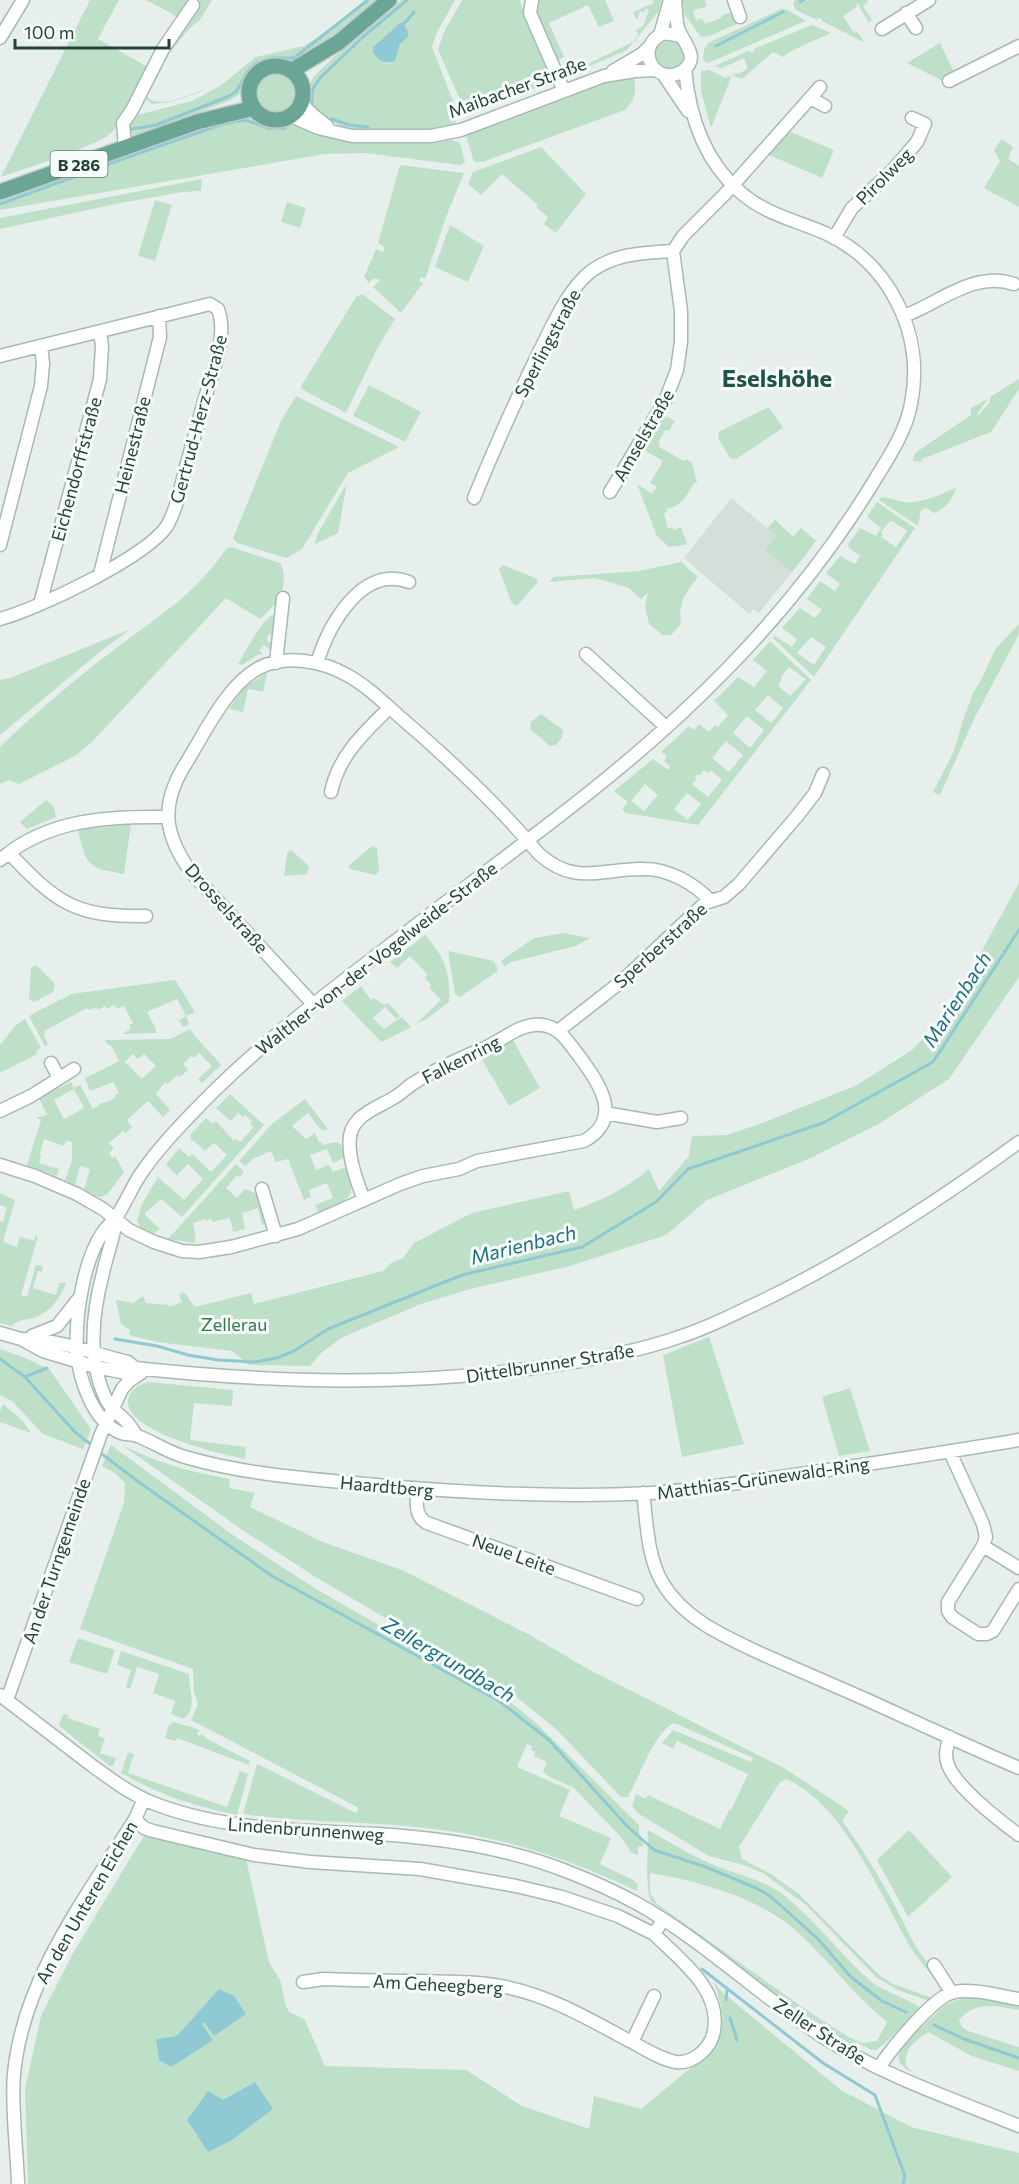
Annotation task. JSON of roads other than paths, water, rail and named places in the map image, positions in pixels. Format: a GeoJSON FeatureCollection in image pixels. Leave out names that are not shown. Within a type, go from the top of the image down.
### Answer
{"type":"FeatureCollection","features":[{"type":"Feature","properties":{"kind":"main road"},"geometry":{"type":"LineString","coordinates":[[296,77],[389,0]]}},
{"type":"Feature","properties":{"kind":"main road"},"geometry":{"type":"LineString","coordinates":[[252,102],[254,79],[267,68],[284,68],[296,77],[303,96],[301,103],[291,116]]}},
{"type":"Feature","properties":{"kind":"main road","name":"B 286"},"geometry":{"type":"LineString","coordinates":[[0,192],[252,102]]}},
{"type":"Feature","properties":{"kind":"main road","name":"Maibacher Straße"},"geometry":{"type":"LineString","coordinates":[[252,102],[267,118],[275,120],[291,116]]}},
{"type":"Feature","properties":{"kind":"street"},"geometry":{"type":"LineString","coordinates":[[0,38],[22,0]]}},
{"type":"Feature","properties":{"kind":"street"},"geometry":{"type":"LineString","coordinates":[[532,0],[530,13],[564,91]]}},
{"type":"Feature","properties":{"kind":"street"},"geometry":{"type":"LineString","coordinates":[[660,35],[671,32],[681,36],[689,45],[689,62],[685,69],[675,74],[660,72],[649,60],[649,47],[660,35],[670,0]]}},
{"type":"Feature","properties":{"kind":"street"},"geometry":{"type":"LineString","coordinates":[[675,0],[681,36]]}},
{"type":"Feature","properties":{"kind":"street"},"geometry":{"type":"LineString","coordinates":[[734,0],[740,17]]}},
{"type":"Feature","properties":{"kind":"street"},"geometry":{"type":"LineString","coordinates":[[882,29],[929,0]]}},
{"type":"Feature","properties":{"kind":"street"},"geometry":{"type":"LineString","coordinates":[[125,148],[123,123],[163,49],[193,5]]}},
{"type":"Feature","properties":{"kind":"street"},"geometry":{"type":"LineString","coordinates":[[906,13],[916,28]]}},
{"type":"Feature","properties":{"kind":"street"},"geometry":{"type":"LineString","coordinates":[[949,81],[1019,46]]}},
{"type":"Feature","properties":{"kind":"street","name":"Maibacher Straße"},"geometry":{"type":"LineString","coordinates":[[291,116],[318,128],[364,137],[439,135],[487,121],[604,76],[631,61],[649,47]]}},
{"type":"Feature","properties":{"kind":"street","name":"Walther-von-der-Vogelweide-Straße"},"geometry":{"type":"LineString","coordinates":[[685,69],[694,122]]}},
{"type":"Feature","properties":{"kind":"street","name":"Maibacher Straße"},"geometry":{"type":"LineString","coordinates":[[604,76],[635,71],[660,72]]}},
{"type":"Feature","properties":{"kind":"street","name":"Walther-von-der-Vogelweide-Straße"},"geometry":{"type":"LineString","coordinates":[[77,1347],[81,1296],[89,1264],[102,1233],[116,1219],[143,1170],[181,1125],[255,1053],[313,1004],[609,776],[666,727],[732,663],[786,604],[844,527],[888,457],[908,418],[914,387],[913,349],[904,316],[892,291],[880,274],[855,252],[834,238],[761,208],[732,186],[715,164],[694,122],[660,72]]}},
{"type":"Feature","properties":{"kind":"street"},"geometry":{"type":"LineString","coordinates":[[673,251],[683,236],[732,186],[820,87]]}},
{"type":"Feature","properties":{"kind":"street"},"geometry":{"type":"LineString","coordinates":[[810,98],[825,106]]}},
{"type":"Feature","properties":{"kind":"street","name":"Maibacher Straße"},"geometry":{"type":"LineString","coordinates":[[301,103],[336,132]]}},
{"type":"Feature","properties":{"kind":"street","name":"Pirolweg"},"geometry":{"type":"LineString","coordinates":[[834,238],[852,208],[893,171],[917,142],[925,124],[912,118]]}},
{"type":"Feature","properties":{"kind":"street","name":"Amselstraße"},"geometry":{"type":"LineString","coordinates":[[610,492],[665,401],[677,370],[681,342],[681,311],[673,251]]}},
{"type":"Feature","properties":{"kind":"street","name":"Sperlingstraße"},"geometry":{"type":"LineString","coordinates":[[474,498],[528,375],[575,287],[596,268],[620,257],[673,251]]}},
{"type":"Feature","properties":{"kind":"street"},"geometry":{"type":"LineString","coordinates":[[904,316],[973,284],[996,280],[1014,284]]}},
{"type":"Feature","properties":{"kind":"street","name":"Gertrud-Herz-Straße"},"geometry":{"type":"LineString","coordinates":[[0,619],[40,604],[100,574],[154,541],[166,526],[173,512],[218,353],[222,326],[218,309],[210,304],[159,316]]}},
{"type":"Feature","properties":{"kind":"street"},"geometry":{"type":"LineString","coordinates":[[0,356],[159,316]]}},
{"type":"Feature","properties":{"kind":"street","name":"Heinestraße"},"geometry":{"type":"LineString","coordinates":[[100,574],[160,337],[159,316]]}},
{"type":"Feature","properties":{"kind":"street","name":"Eichendorffstraße"},"geometry":{"type":"LineString","coordinates":[[40,604],[100,379],[102,346],[100,332]]}},
{"type":"Feature","properties":{"kind":"street"},"geometry":{"type":"LineString","coordinates":[[0,545],[41,386],[43,363],[41,346]]}},
{"type":"Feature","properties":{"kind":"street"},"geometry":{"type":"LineString","coordinates":[[317,663],[335,620],[354,597],[370,585],[387,579],[400,578],[409,582]]}},
{"type":"Feature","properties":{"kind":"street"},"geometry":{"type":"LineString","coordinates":[[276,663],[283,598]]}},
{"type":"Feature","properties":{"kind":"street"},"geometry":{"type":"LineString","coordinates":[[586,654],[666,727]]}},
{"type":"Feature","properties":{"kind":"street","name":"Drosselstraße"},"geometry":{"type":"LineString","coordinates":[[313,1004],[191,872],[176,849],[167,817],[177,778],[234,688],[260,668],[276,663],[292,661],[317,663],[348,675],[366,687],[446,759],[550,864],[564,871],[592,875],[636,869],[653,870],[686,880],[710,900]]}},
{"type":"Feature","properties":{"kind":"street"},"geometry":{"type":"LineString","coordinates":[[331,792],[344,757],[389,708]]}},
{"type":"Feature","properties":{"kind":"street","name":"Sperberstraße"},"geometry":{"type":"LineString","coordinates":[[558,1031],[622,981],[710,900],[724,897],[729,893],[757,864],[815,793],[823,774]]}},
{"type":"Feature","properties":{"kind":"street"},"geometry":{"type":"LineString","coordinates":[[146,916],[102,915],[68,904],[4,856],[33,837],[60,827],[101,819],[167,817]]}},
{"type":"Feature","properties":{"kind":"street","name":"Falkenring"},"geometry":{"type":"LineString","coordinates":[[364,1200],[350,1143],[352,1131],[360,1118],[415,1082],[524,1028],[535,1024],[558,1031]]}},
{"type":"Feature","properties":{"kind":"street"},"geometry":{"type":"LineString","coordinates":[[0,1165],[35,1176],[77,1194],[129,1230],[182,1251],[208,1251],[276,1236],[316,1222],[415,1179],[459,1169],[477,1161],[585,1141],[599,1128],[605,1113],[604,1097],[600,1085],[558,1031]]}},
{"type":"Feature","properties":{"kind":"street"},"geometry":{"type":"LineString","coordinates":[[51,1063],[59,1078]]}},
{"type":"Feature","properties":{"kind":"street"},"geometry":{"type":"LineString","coordinates":[[0,1111],[32,1095],[74,1068]]}},
{"type":"Feature","properties":{"kind":"street"},"geometry":{"type":"LineString","coordinates":[[605,1113],[657,1122],[681,1118]]}},
{"type":"Feature","properties":{"kind":"street","name":"Dittelbrunner Straße"},"geometry":{"type":"LineString","coordinates":[[0,1332],[21,1339],[43,1351],[96,1367],[126,1373],[141,1369],[213,1377],[287,1381],[409,1380],[498,1374],[630,1352],[710,1326],[795,1285],[903,1223],[948,1194],[1019,1142]]}},
{"type":"Feature","properties":{"kind":"street"},"geometry":{"type":"LineString","coordinates":[[262,1189],[276,1236]]}},
{"type":"Feature","properties":{"kind":"street","name":"Walther-von-der-Vogelweide-Straße"},"geometry":{"type":"LineString","coordinates":[[95,1352],[93,1335],[96,1306],[103,1272],[114,1238],[116,1219]]}},
{"type":"Feature","properties":{"kind":"street","name":"Walther-von-der-Vogelweide-Straße"},"geometry":{"type":"LineString","coordinates":[[21,1339],[57,1326],[81,1296]]}},
{"type":"Feature","properties":{"kind":"street","name":"Dittelbrunner Straße"},"geometry":{"type":"LineString","coordinates":[[21,1339],[46,1339],[128,1362],[141,1369]]}},
{"type":"Feature","properties":{"kind":"street"},"geometry":{"type":"LineString","coordinates":[[77,1347],[78,1362],[85,1388],[106,1423]]}},
{"type":"Feature","properties":{"kind":"street"},"geometry":{"type":"LineString","coordinates":[[95,1352],[96,1367],[107,1400],[113,1410]]}},
{"type":"Feature","properties":{"kind":"street","name":"An der Turngemeinde"},"geometry":{"type":"LineString","coordinates":[[3,1697],[99,1438],[125,1385],[141,1369]]}},
{"type":"Feature","properties":{"kind":"street","name":"Haardtberg"},"geometry":{"type":"LineString","coordinates":[[113,1410],[126,1420],[137,1436]]}},
{"type":"Feature","properties":{"kind":"street","name":"Haardtberg"},"geometry":{"type":"LineString","coordinates":[[106,1423],[120,1433],[137,1436],[169,1452],[217,1465],[317,1479],[468,1492],[644,1493]]}},
{"type":"Feature","properties":{"kind":"street","name":"Matthias-Grünewald-Ring"},"geometry":{"type":"LineString","coordinates":[[1019,1440],[747,1483],[644,1493],[649,1544],[656,1569],[662,1582],[680,1606],[697,1620],[793,1668],[1019,1768]]}},
{"type":"Feature","properties":{"kind":"street"},"geometry":{"type":"LineString","coordinates":[[950,1452],[983,1524],[986,1537],[983,1546],[948,1602],[948,1611],[952,1617],[978,1634],[987,1634],[993,1631],[1019,1589]]}},
{"type":"Feature","properties":{"kind":"street","name":"Neue Leite"},"geometry":{"type":"LineString","coordinates":[[417,1489],[417,1514],[427,1523],[637,1599]]}},
{"type":"Feature","properties":{"kind":"street"},"geometry":{"type":"LineString","coordinates":[[983,1546],[1019,1568]]}},
{"type":"Feature","properties":{"kind":"street","name":"Lindenbrunnenweg"},"geometry":{"type":"LineString","coordinates":[[3,1697],[112,1780],[144,1799],[185,1814],[245,1827],[422,1838],[490,1849],[569,1872],[639,1905]]}},
{"type":"Feature","properties":{"kind":"street"},"geometry":{"type":"LineString","coordinates":[[950,1737],[946,1750],[948,1765],[954,1774],[975,1798],[1019,1835]]}},
{"type":"Feature","properties":{"kind":"street","name":"An den Unteren Eichen"},"geometry":{"type":"LineString","coordinates":[[18,2184],[14,2075],[24,2025],[41,1976],[64,1933],[135,1819],[144,1799]]}},
{"type":"Feature","properties":{"kind":"street","name":"Lindenbrunnenweg"},"geometry":{"type":"LineString","coordinates":[[135,1819],[144,1828],[254,1855],[310,1862],[420,1869],[516,1886],[562,1897],[618,1916],[654,1934]]}},
{"type":"Feature","properties":{"kind":"street","name":"Zeller Straße"},"geometry":{"type":"LineString","coordinates":[[639,1905],[846,2051],[879,2068],[1019,2126]]}},
{"type":"Feature","properties":{"kind":"street"},"geometry":{"type":"LineString","coordinates":[[654,1934],[663,1920]]}},
{"type":"Feature","properties":{"kind":"street","name":"Am Geheegberg"},"geometry":{"type":"LineString","coordinates":[[303,1982],[323,1980],[440,1982],[520,1990],[545,1999],[669,2060],[682,2062],[697,2057],[709,2043],[714,2035],[715,2015],[708,1993],[687,1966],[654,1934]]}},
{"type":"Feature","properties":{"kind":"street"},"geometry":{"type":"LineString","coordinates":[[934,1965],[952,1993]]}},
{"type":"Feature","properties":{"kind":"street"},"geometry":{"type":"LineString","coordinates":[[879,2068],[892,2048],[931,2008],[952,1993],[975,1992],[1019,1999]]}},
{"type":"Feature","properties":{"kind":"street"},"geometry":{"type":"LineString","coordinates":[[632,2042],[654,1996]]}},
{"type":"Feature","properties":{"kind":"street"},"geometry":{"type":"LineString","coordinates":[[0,2072],[14,2075]]}},
{"type":"Feature","properties":{"kind":"water"},"geometry":{"type":"Polygon","coordinates":[[[400,23],[403,23],[408,31],[408,37],[400,44],[395,61],[388,63],[373,53],[373,47],[400,23]]]}},
{"type":"Feature","properties":{"kind":"water"},"geometry":{"type":"Polygon","coordinates":[[[219,1989],[234,1996],[246,2014],[214,2036],[204,2022],[202,2024],[213,2040],[171,2067],[159,2060],[156,2039],[177,2036],[219,1989]]]}},
{"type":"Feature","properties":{"kind":"water"},"geometry":{"type":"Polygon","coordinates":[[[255,2082],[273,2109],[232,2140],[208,2152],[187,2120],[208,2091],[223,2100],[255,2082]]]}},
{"type":"Feature","properties":{"kind":"waterway"},"geometry":{"type":"LineString","coordinates":[[132,129],[156,125],[227,97],[236,92],[248,71],[257,63],[272,58],[294,58],[368,0]]}},
{"type":"Feature","properties":{"kind":"waterway"},"geometry":{"type":"LineString","coordinates":[[312,103],[312,90],[321,77],[364,36],[407,0]]}},
{"type":"Feature","properties":{"kind":"waterway"},"geometry":{"type":"LineString","coordinates":[[800,2],[804,0]]}},
{"type":"Feature","properties":{"kind":"waterway"},"geometry":{"type":"LineString","coordinates":[[404,24],[414,12]]}},
{"type":"Feature","properties":{"kind":"waterway"},"geometry":{"type":"LineString","coordinates":[[716,46],[783,12]]}},
{"type":"Feature","properties":{"kind":"waterway"},"geometry":{"type":"LineString","coordinates":[[332,119],[349,125],[368,127]]}},
{"type":"Feature","properties":{"kind":"waterway"},"geometry":{"type":"LineString","coordinates":[[0,204],[223,124],[245,120],[269,128],[285,128]]}},
{"type":"Feature","properties":{"kind":"waterway","name":"Marienbach"},"geometry":{"type":"LineString","coordinates":[[115,1339],[218,1360],[254,1362],[277,1358],[294,1351],[328,1329],[462,1275],[582,1247],[656,1202],[688,1169],[823,1123],[933,1062],[1019,930]]}},
{"type":"Feature","properties":{"kind":"waterway","name":"Marienbach"},"geometry":{"type":"LineString","coordinates":[[0,1359],[25,1377],[47,1368]]}},
{"type":"Feature","properties":{"kind":"waterway","name":"Zellergrundbach"},"geometry":{"type":"LineString","coordinates":[[25,1377],[75,1432],[93,1446]]}},
{"type":"Feature","properties":{"kind":"waterway","name":"Zellergrundbach"},"geometry":{"type":"LineString","coordinates":[[98,1451],[272,1576],[499,1701],[549,1740],[627,1826],[654,1850],[706,1867],[770,1896],[818,1939],[851,1977],[882,2001],[906,2012]]}},
{"type":"Feature","properties":{"kind":"waterway"},"geometry":{"type":"LineString","coordinates":[[702,1969],[823,2063],[875,2095],[905,2176],[903,2184]]}},
{"type":"Feature","properties":{"kind":"waterway"},"geometry":{"type":"LineString","coordinates":[[726,2000],[727,1990]]}},
{"type":"Feature","properties":{"kind":"waterway"},"geometry":{"type":"LineString","coordinates":[[730,2018],[737,2040]]}},
{"type":"Feature","properties":{"kind":"waterway","name":"Zellergrundbach"},"geometry":{"type":"LineString","coordinates":[[934,2025],[964,2039],[1019,2058]]}},
{"type":"Feature","properties":{"kind":"district","name":"Eselshöhe"},"geometry":{"type":"Point","coordinates":[777,377]}},
{"type":"Feature","properties":{"kind":"park label","name":"Zellerau"},"geometry":{"type":"Point","coordinates":[234,1324]}}]}
